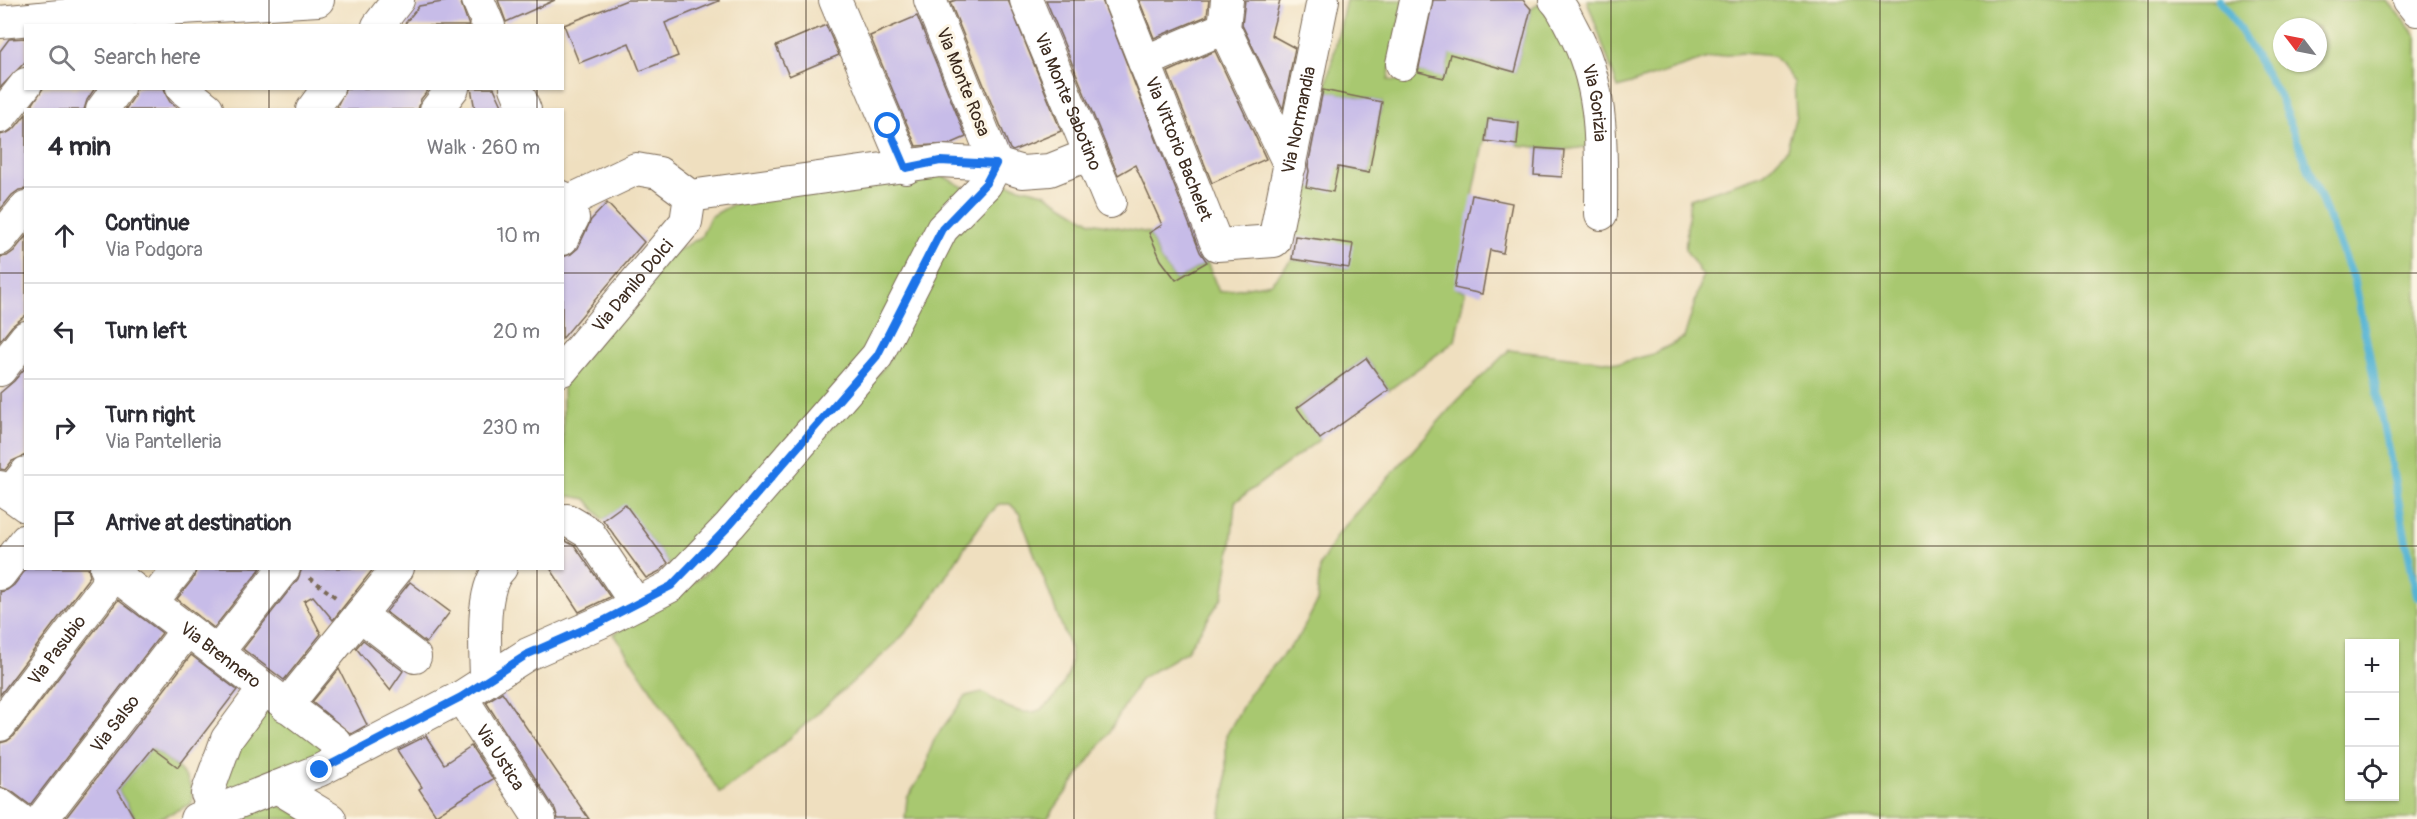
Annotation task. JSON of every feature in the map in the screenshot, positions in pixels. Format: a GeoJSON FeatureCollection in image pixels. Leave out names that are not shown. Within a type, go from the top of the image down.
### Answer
{"type":"FeatureCollection","features":[{"type":"Feature","properties":{"kind":"street"},"geometry":{"type":"LineString","coordinates":[[0,22],[81,13],[178,11],[290,0],[318,0]]}},
{"type":"Feature","properties":{"kind":"street"},"geometry":{"type":"LineString","coordinates":[[380,24],[398,0]]}},
{"type":"Feature","properties":{"kind":"street"},"geometry":{"type":"LineString","coordinates":[[478,0],[488,24]]}},
{"type":"Feature","properties":{"kind":"street"},"geometry":{"type":"LineString","coordinates":[[835,0],[906,168]]}},
{"type":"Feature","properties":{"kind":"street","name":"Via Monte Rosa"},"geometry":{"type":"LineString","coordinates":[[930,0],[996,164]]}},
{"type":"Feature","properties":{"kind":"street","name":"Via Monte Sabotino"},"geometry":{"type":"LineString","coordinates":[[1026,0],[1110,202]]}},
{"type":"Feature","properties":{"kind":"street","name":"Via Vittorio Bachelet"},"geometry":{"type":"LineString","coordinates":[[1120,0],[1217,244],[1274,241]]}},
{"type":"Feature","properties":{"kind":"street","name":"Via Normandia"},"geometry":{"type":"LineString","coordinates":[[1274,241],[1323,0]]}},
{"type":"Feature","properties":{"kind":"street"},"geometry":{"type":"LineString","coordinates":[[1402,64],[1416,0]]}},
{"type":"Feature","properties":{"kind":"street","name":"Via Gorizia"},"geometry":{"type":"LineString","coordinates":[[1556,0],[1583,47],[1598,97],[1601,143],[1601,214]]}},
{"type":"Feature","properties":{"kind":"street"},"geometry":{"type":"LineString","coordinates":[[2409,0],[2417,10]]}},
{"type":"Feature","properties":{"kind":"street"},"geometry":{"type":"LineString","coordinates":[[1144,62],[1225,14],[1290,166]]}},
{"type":"Feature","properties":{"kind":"street"},"geometry":{"type":"LineString","coordinates":[[0,117],[24,87]]}},
{"type":"Feature","properties":{"kind":"street"},"geometry":{"type":"LineString","coordinates":[[103,108],[117,90]]}},
{"type":"Feature","properties":{"kind":"street"},"geometry":{"type":"LineString","coordinates":[[184,90],[205,108]]}},
{"type":"Feature","properties":{"kind":"street"},"geometry":{"type":"LineString","coordinates":[[313,108],[327,90]]}},
{"type":"Feature","properties":{"kind":"street"},"geometry":{"type":"LineString","coordinates":[[438,108],[451,90]]}},
{"type":"Feature","properties":{"kind":"street"},"geometry":{"type":"LineString","coordinates":[[517,90],[524,108]]}},
{"type":"Feature","properties":{"kind":"street"},"geometry":{"type":"LineString","coordinates":[[564,235],[573,218],[564,200],[636,169],[659,173],[690,196],[906,168],[940,161],[996,164],[1022,171],[1050,170],[1090,154]]}},
{"type":"Feature","properties":{"kind":"street"},"geometry":{"type":"LineString","coordinates":[[396,570],[360,615],[275,697],[227,739],[207,794],[206,815],[320,770],[473,689],[528,654],[671,586],[730,525],[877,356],[942,229],[986,183],[996,164]]}},
{"type":"Feature","properties":{"kind":"street","name":"Via Danilo Dolci"},"geometry":{"type":"LineString","coordinates":[[564,368],[686,222],[690,196]]}},
{"type":"Feature","properties":{"kind":"street"},"geometry":{"type":"LineString","coordinates":[[0,239],[24,209]]}},
{"type":"Feature","properties":{"kind":"street"},"geometry":{"type":"LineString","coordinates":[[564,521],[567,520],[588,533],[636,604]]}},
{"type":"Feature","properties":{"kind":"street"},"geometry":{"type":"LineString","coordinates":[[0,574],[24,543]]}},
{"type":"Feature","properties":{"kind":"street"},"geometry":{"type":"LineString","coordinates":[[151,603],[177,570]]}},
{"type":"Feature","properties":{"kind":"street"},"geometry":{"type":"LineString","coordinates":[[473,689],[487,597],[499,570]]}},
{"type":"Feature","properties":{"kind":"street","name":"Via Brennero"},"geometry":{"type":"LineString","coordinates":[[110,572],[335,742]]}},
{"type":"Feature","properties":{"kind":"street","name":"Via Pasubio"},"geometry":{"type":"LineString","coordinates":[[0,725],[110,572]]}},
{"type":"Feature","properties":{"kind":"street"},"geometry":{"type":"LineString","coordinates":[[217,653],[295,572]]}},
{"type":"Feature","properties":{"kind":"street"},"geometry":{"type":"LineString","coordinates":[[360,615],[415,657]]}},
{"type":"Feature","properties":{"kind":"street","name":"Via Salso"},"geometry":{"type":"LineString","coordinates":[[42,819],[187,630]]}},
{"type":"Feature","properties":{"kind":"street","name":"Via Ustica"},"geometry":{"type":"LineString","coordinates":[[473,689],[540,819]]}},
{"type":"Feature","properties":{"kind":"street"},"geometry":{"type":"LineString","coordinates":[[277,787],[330,819]]}},
{"type":"Feature","properties":{"kind":"street"},"geometry":{"type":"LineString","coordinates":[[0,805],[19,819]]}},
{"type":"Feature","properties":{"kind":"path"},"geometry":{"type":"LineString","coordinates":[[295,572],[360,615]]}},
{"type":"Feature","properties":{"kind":"green space"},"geometry":{"type":"Polygon","coordinates":[[[1346,0],[1404,0],[1388,80],[1410,82],[1414,71],[1444,77],[1464,0],[1488,0],[1473,60],[1515,72],[1531,9],[1545,0],[1578,55],[1592,146],[1564,150],[1517,145],[1519,123],[1488,119],[1455,288],[1465,291],[1455,341],[1389,390],[1366,358],[1297,407],[1320,439],[1235,502],[1223,596],[1187,651],[1140,679],[1108,734],[1047,819],[905,819],[907,798],[926,769],[935,738],[966,696],[982,692],[1012,709],[1032,712],[1050,703],[1069,672],[1070,648],[1019,513],[1010,504],[999,504],[984,520],[918,619],[896,643],[761,764],[720,793],[614,634],[703,576],[885,366],[954,232],[999,182],[1044,193],[1091,222],[1149,233],[1161,260],[1176,280],[1207,262],[1219,292],[1271,283],[1292,259],[1349,268],[1295,236],[1306,187],[1338,167],[1369,173],[1382,102],[1325,91],[1346,0]]]}},
{"type":"Feature","properties":{"kind":"green space"},"geometry":{"type":"Polygon","coordinates":[[[1587,0],[2387,0],[2417,37],[2417,819],[1220,819],[1226,786],[1226,736],[1250,693],[1300,635],[1317,602],[1320,565],[1337,535],[1457,401],[1509,350],[1620,363],[1653,354],[1684,338],[1703,276],[1685,249],[1690,199],[1764,174],[1787,149],[1796,115],[1794,82],[1774,56],[1741,53],[1708,58],[1618,88],[1587,0]]]}},
{"type":"Feature","properties":{"kind":"green space"},"geometry":{"type":"Polygon","coordinates":[[[934,171],[965,188],[868,355],[670,566],[625,505],[603,520],[586,499],[570,496],[564,499],[564,383],[670,255],[701,237],[710,217],[735,203],[934,171]]]}},
{"type":"Feature","properties":{"kind":"green space"},"geometry":{"type":"Polygon","coordinates":[[[263,705],[319,742],[325,755],[233,793],[223,790],[224,773],[263,705]]]}},
{"type":"Feature","properties":{"kind":"green space"},"geometry":{"type":"Polygon","coordinates":[[[152,748],[181,771],[186,778],[192,795],[191,804],[158,819],[136,819],[118,790],[152,748]]]}},
{"type":"Feature","properties":{"kind":"green space"},"geometry":{"type":"Polygon","coordinates":[[[268,800],[308,819],[219,819],[268,800]]]}},
{"type":"Feature","properties":{"kind":"building"},"geometry":{"type":"Polygon","coordinates":[[[460,0],[468,24],[405,24],[419,6],[460,0]]]}},
{"type":"Feature","properties":{"kind":"building"},"geometry":{"type":"Polygon","coordinates":[[[498,0],[555,0],[506,22],[498,0]]]}},
{"type":"Feature","properties":{"kind":"building"},"geometry":{"type":"Polygon","coordinates":[[[627,0],[719,1],[665,23],[678,56],[640,71],[629,43],[579,63],[564,25],[627,0]]]}},
{"type":"Feature","properties":{"kind":"building"},"geometry":{"type":"Polygon","coordinates":[[[1008,0],[1061,131],[1013,151],[1010,149],[950,2],[1008,0]]]}},
{"type":"Feature","properties":{"kind":"building"},"geometry":{"type":"Polygon","coordinates":[[[1046,0],[1102,0],[1200,252],[1207,262],[1176,280],[1161,260],[1149,233],[1162,225],[1135,165],[1118,175],[1046,0]]]}},
{"type":"Feature","properties":{"kind":"building"},"geometry":{"type":"Polygon","coordinates":[[[1139,0],[1209,0],[1207,16],[1154,38],[1139,0]]]}},
{"type":"Feature","properties":{"kind":"building"},"geometry":{"type":"Polygon","coordinates":[[[1245,0],[1280,0],[1271,35],[1295,48],[1283,109],[1242,25],[1245,0]]]}},
{"type":"Feature","properties":{"kind":"building"},"geometry":{"type":"Polygon","coordinates":[[[1433,0],[1523,0],[1531,9],[1515,72],[1450,54],[1444,78],[1418,72],[1433,0]]]}},
{"type":"Feature","properties":{"kind":"building"},"geometry":{"type":"Polygon","coordinates":[[[917,16],[966,137],[950,144],[916,146],[870,36],[917,16]]]}},
{"type":"Feature","properties":{"kind":"building"},"geometry":{"type":"Polygon","coordinates":[[[826,25],[839,55],[789,76],[776,46],[826,25]]]}},
{"type":"Feature","properties":{"kind":"building"},"geometry":{"type":"Polygon","coordinates":[[[24,38],[24,63],[0,88],[0,51],[9,39],[24,38]]]}},
{"type":"Feature","properties":{"kind":"building"},"geometry":{"type":"Polygon","coordinates":[[[1215,51],[1266,159],[1212,183],[1168,72],[1215,51]]]}},
{"type":"Feature","properties":{"kind":"building"},"geometry":{"type":"Polygon","coordinates":[[[42,90],[94,90],[85,108],[30,108],[42,90]]]}},
{"type":"Feature","properties":{"kind":"building"},"geometry":{"type":"Polygon","coordinates":[[[135,90],[165,90],[170,102],[178,108],[126,108],[135,90]]]}},
{"type":"Feature","properties":{"kind":"building"},"geometry":{"type":"Polygon","coordinates":[[[345,90],[428,90],[421,99],[419,108],[339,108],[337,106],[345,90]]]}},
{"type":"Feature","properties":{"kind":"building"},"geometry":{"type":"Polygon","coordinates":[[[471,90],[495,90],[503,108],[475,108],[471,90]]]}},
{"type":"Feature","properties":{"kind":"building"},"geometry":{"type":"Polygon","coordinates":[[[1323,90],[1382,102],[1369,173],[1338,167],[1333,192],[1306,187],[1323,90]]]}},
{"type":"Feature","properties":{"kind":"building"},"geometry":{"type":"Polygon","coordinates":[[[24,116],[24,189],[12,195],[0,210],[0,135],[14,129],[24,116]]]}},
{"type":"Feature","properties":{"kind":"building"},"geometry":{"type":"Polygon","coordinates":[[[1488,119],[1519,123],[1517,145],[1485,141],[1488,119]]]}},
{"type":"Feature","properties":{"kind":"building"},"geometry":{"type":"Polygon","coordinates":[[[1536,148],[1564,150],[1562,177],[1534,175],[1536,148]]]}},
{"type":"Feature","properties":{"kind":"building"},"geometry":{"type":"Polygon","coordinates":[[[1472,195],[1512,203],[1503,253],[1490,250],[1482,294],[1454,288],[1472,195]]]}},
{"type":"Feature","properties":{"kind":"building"},"geometry":{"type":"Polygon","coordinates":[[[607,203],[644,242],[564,337],[564,256],[578,248],[591,220],[607,203]]]}},
{"type":"Feature","properties":{"kind":"building"},"geometry":{"type":"Polygon","coordinates":[[[1295,236],[1353,244],[1349,268],[1292,259],[1295,236]]]}},
{"type":"Feature","properties":{"kind":"building"},"geometry":{"type":"Polygon","coordinates":[[[24,238],[24,317],[12,326],[0,341],[0,257],[7,256],[24,238]]]}},
{"type":"Feature","properties":{"kind":"building"},"geometry":{"type":"Polygon","coordinates":[[[1366,358],[1389,390],[1320,439],[1297,408],[1366,358]]]}},
{"type":"Feature","properties":{"kind":"building"},"geometry":{"type":"Polygon","coordinates":[[[24,369],[24,456],[12,461],[5,470],[0,469],[0,393],[24,369]]]}},
{"type":"Feature","properties":{"kind":"building"},"geometry":{"type":"Polygon","coordinates":[[[625,504],[668,563],[660,571],[646,578],[603,520],[625,504]]]}},
{"type":"Feature","properties":{"kind":"building"},"geometry":{"type":"Polygon","coordinates":[[[564,540],[575,546],[610,597],[579,612],[551,570],[564,570],[564,540]]]}},
{"type":"Feature","properties":{"kind":"building"},"geometry":{"type":"Polygon","coordinates":[[[25,570],[88,570],[90,576],[0,695],[0,592],[14,585],[25,570]]]}},
{"type":"Feature","properties":{"kind":"building"},"geometry":{"type":"Polygon","coordinates":[[[196,570],[259,570],[214,628],[177,599],[193,579],[196,570]]]}},
{"type":"Feature","properties":{"kind":"building"},"geometry":{"type":"Polygon","coordinates":[[[301,570],[372,570],[333,620],[313,596],[304,601],[321,634],[284,680],[243,649],[298,579],[301,570]]]}},
{"type":"Feature","properties":{"kind":"building"},"geometry":{"type":"Polygon","coordinates":[[[410,582],[450,612],[426,643],[386,612],[410,582]]]}},
{"type":"Feature","properties":{"kind":"building"},"geometry":{"type":"Polygon","coordinates":[[[118,600],[162,633],[30,805],[11,791],[0,787],[0,743],[14,736],[118,600]]]}},
{"type":"Feature","properties":{"kind":"building"},"geometry":{"type":"Polygon","coordinates":[[[363,640],[403,671],[390,690],[356,648],[363,640]]]}},
{"type":"Feature","properties":{"kind":"building"},"geometry":{"type":"Polygon","coordinates":[[[191,655],[237,690],[178,767],[152,748],[118,790],[135,819],[65,819],[191,655]]]}},
{"type":"Feature","properties":{"kind":"building"},"geometry":{"type":"Polygon","coordinates":[[[339,669],[367,725],[351,734],[312,702],[339,669]]]}},
{"type":"Feature","properties":{"kind":"building"},"geometry":{"type":"Polygon","coordinates":[[[502,692],[589,819],[558,819],[555,809],[486,702],[502,692]]]}},
{"type":"Feature","properties":{"kind":"building"},"geometry":{"type":"Polygon","coordinates":[[[426,736],[444,764],[471,746],[493,779],[436,815],[419,789],[422,787],[398,750],[426,736]]]}},
{"type":"Feature","properties":{"kind":"waterway"},"geometry":{"type":"LineString","coordinates":[[2219,0],[2229,12],[2278,94],[2355,282],[2417,596]]}},
{"type":"Feature","properties":{"kind":"route"},"geometry":{"type":"LineString","coordinates":[[320,770],[461,697],[528,654],[601,622],[671,586],[730,525],[877,356],[942,229],[986,183],[996,164],[940,161],[906,168],[888,126]]}}]}
